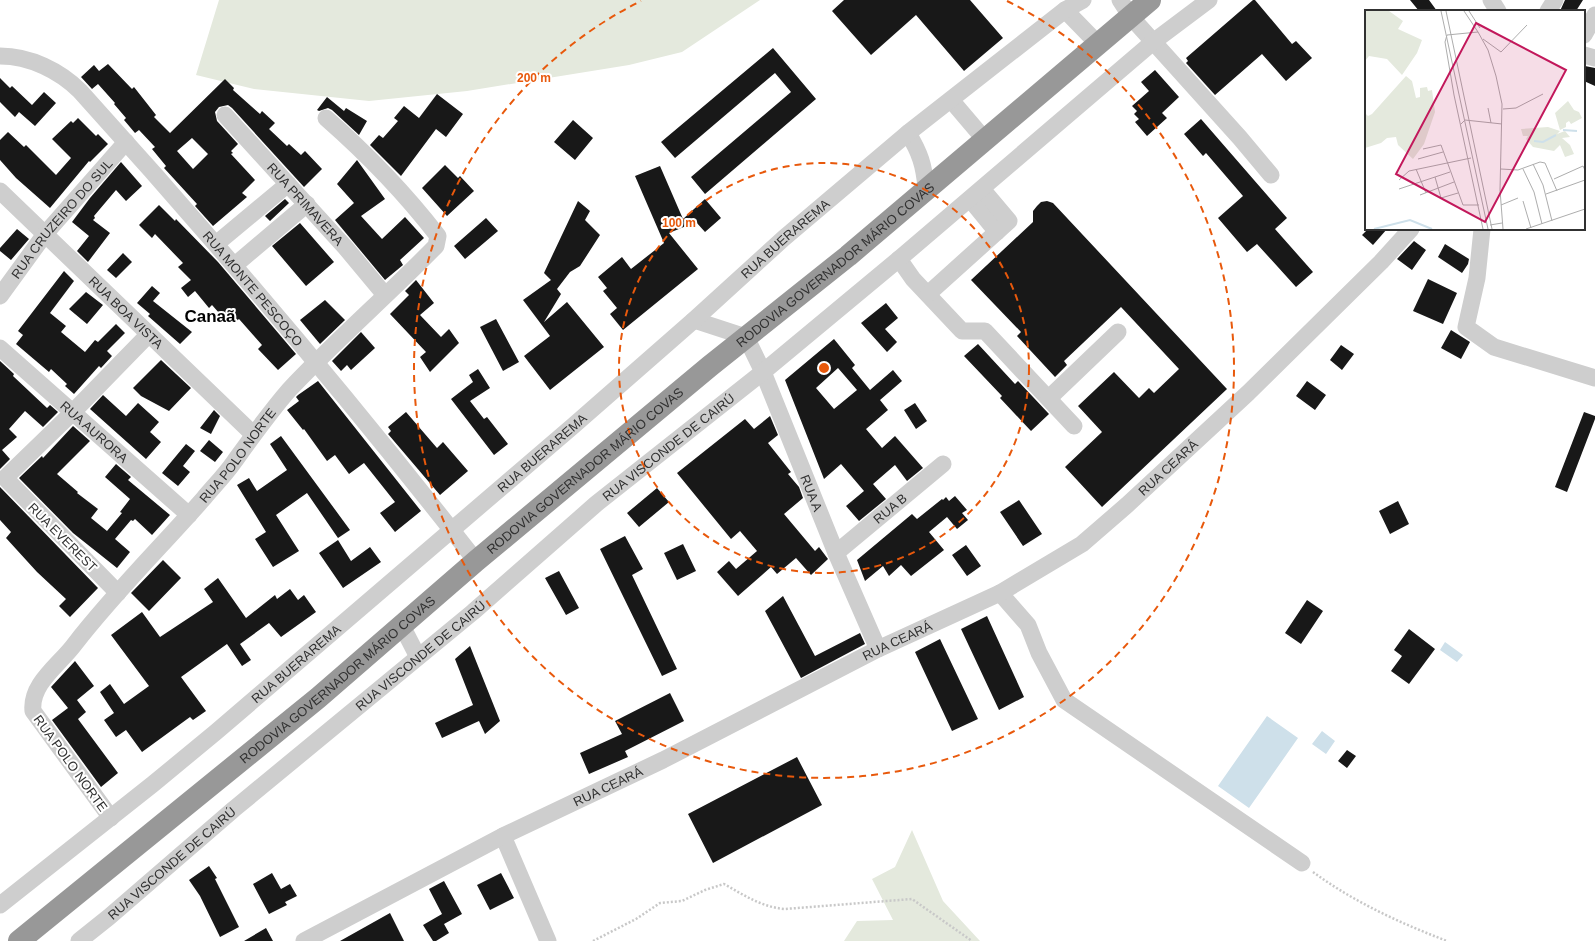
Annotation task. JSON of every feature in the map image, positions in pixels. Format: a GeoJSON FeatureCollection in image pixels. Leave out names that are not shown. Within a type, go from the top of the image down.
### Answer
{"type":"FeatureCollection","features":[{"type":"Feature","properties":{"kind":"highway","name":"RODOVIA GOVERNADOR MÁRIO COVAS"},"geometry":{"type":"LineString","coordinates":[[19,941],[318,698],[476,561],[746,337],[848,256],[926,188],[986,140],[1099,45],[1126,8],[1150,0]]}},
{"type":"Feature","properties":{"kind":"street","name":"RUA BUERAREMA"},"geometry":{"type":"LineString","coordinates":[[0,905],[111,818],[210,737],[452,530],[694,320],[784,238],[908,133],[1065,10],[1083,0]]}},
{"type":"Feature","properties":{"kind":"street","name":"RUA VISCONDE DE CAIRÚ"},"geometry":{"type":"LineString","coordinates":[[79,941],[110,917],[191,845],[473,612],[596,504],[763,372],[900,259],[1153,42],[1210,0]]}},
{"type":"Feature","properties":{"kind":"street"},"geometry":{"type":"LineString","coordinates":[[1491,0],[1497,10]]}},
{"type":"Feature","properties":{"kind":"street"},"geometry":{"type":"LineString","coordinates":[[1549,10],[1555,0]]}},
{"type":"Feature","properties":{"kind":"street"},"geometry":{"type":"LineString","coordinates":[[1126,8],[1153,42],[1240,138],[1271,175]]}},
{"type":"Feature","properties":{"kind":"street"},"geometry":{"type":"LineString","coordinates":[[1065,10],[1099,45]]}},
{"type":"Feature","properties":{"kind":"street"},"geometry":{"type":"LineString","coordinates":[[1585,33],[1595,15]]}},
{"type":"Feature","properties":{"kind":"street"},"geometry":{"type":"LineString","coordinates":[[1585,55],[1595,58]]}},
{"type":"Feature","properties":{"kind":"street","name":"RUA MONTE PESCOÇO"},"geometry":{"type":"LineString","coordinates":[[0,56],[8,56],[43,66],[66,77],[235,265],[317,362],[476,561]]}},
{"type":"Feature","properties":{"kind":"street"},"geometry":{"type":"LineString","coordinates":[[951,100],[986,140]]}},
{"type":"Feature","properties":{"kind":"street","name":"RUA PRIMAVERA"},"geometry":{"type":"LineString","coordinates":[[225,115],[307,204],[385,295]]}},
{"type":"Feature","properties":{"kind":"street","name":"RUA POLO NORTE"},"geometry":{"type":"LineString","coordinates":[[111,818],[33,711],[32,702],[37,688],[67,655],[97,615],[189,515],[233,463],[252,434],[289,391],[436,246],[438,236],[401,190],[326,118]]}},
{"type":"Feature","properties":{"kind":"street"},"geometry":{"type":"LineString","coordinates":[[908,133],[920,154],[924,167],[926,188]]}},
{"type":"Feature","properties":{"kind":"street","name":"RUA CRUZEIRO DO SUL"},"geometry":{"type":"LineString","coordinates":[[0,296],[45,234],[126,142]]}},
{"type":"Feature","properties":{"kind":"street"},"geometry":{"type":"LineString","coordinates":[[216,244],[288,184]]}},
{"type":"Feature","properties":{"kind":"street","name":"RUA BOA VISTA"},"geometry":{"type":"LineString","coordinates":[[0,191],[252,434]]}},
{"type":"Feature","properties":{"kind":"street"},"geometry":{"type":"LineString","coordinates":[[928,294],[997,232],[976,194]]}},
{"type":"Feature","properties":{"kind":"street"},"geometry":{"type":"LineString","coordinates":[[235,265],[307,204]]}},
{"type":"Feature","properties":{"kind":"street","name":"RUA CEARÁ"},"geometry":{"type":"LineString","coordinates":[[304,941],[503,836],[663,760],[878,649],[1000,593],[1082,544],[1127,505],[1248,393],[1381,262],[1410,230]]}},
{"type":"Feature","properties":{"kind":"street"},"geometry":{"type":"LineString","coordinates":[[1482,230],[1477,278],[1466,327],[1494,347],[1595,378]]}},
{"type":"Feature","properties":{"kind":"street"},"geometry":{"type":"LineString","coordinates":[[900,259],[913,279],[962,331],[985,331],[1074,426]]}},
{"type":"Feature","properties":{"kind":"street"},"geometry":{"type":"LineString","coordinates":[[694,320],[746,337]]}},
{"type":"Feature","properties":{"kind":"street"},"geometry":{"type":"LineString","coordinates":[[1049,398],[1118,332]]}},
{"type":"Feature","properties":{"kind":"street"},"geometry":{"type":"LineString","coordinates":[[72,413],[149,334]]}},
{"type":"Feature","properties":{"kind":"street","name":"RUA A"},"geometry":{"type":"LineString","coordinates":[[746,337],[763,372],[836,554],[878,649]]}},
{"type":"Feature","properties":{"kind":"street","name":"RUA AURORA"},"geometry":{"type":"LineString","coordinates":[[0,348],[189,515]]}},
{"type":"Feature","properties":{"kind":"street","name":"RUA EVEREST"},"geometry":{"type":"LineString","coordinates":[[72,413],[5,476],[7,481],[118,593]]}},
{"type":"Feature","properties":{"kind":"street","name":"RUA B"},"geometry":{"type":"LineString","coordinates":[[836,554],[944,464]]}},
{"type":"Feature","properties":{"kind":"street"},"geometry":{"type":"LineString","coordinates":[[1000,593],[1028,625],[1039,652],[1064,700],[1302,863]]}},
{"type":"Feature","properties":{"kind":"street"},"geometry":{"type":"LineString","coordinates":[[402,626],[418,657]]}},
{"type":"Feature","properties":{"kind":"street"},"geometry":{"type":"LineString","coordinates":[[503,836],[548,941]]}},
{"type":"Feature","properties":{"kind":"path"},"geometry":{"type":"LineString","coordinates":[[1302,863],[1326,881],[1361,902],[1394,919],[1447,941]]}},
{"type":"Feature","properties":{"kind":"path"},"geometry":{"type":"LineString","coordinates":[[593,941],[636,919],[660,902],[682,901],[705,890],[724,884],[770,908],[785,909],[912,899],[972,941]]}},
{"type":"Feature","properties":{"kind":"shaded area"},"geometry":{"type":"Polygon","coordinates":[[[219,0],[760,0],[682,52],[629,65],[467,91],[369,101],[254,89],[196,75],[219,0]]]}},
{"type":"Feature","properties":{"kind":"shaded area"},"geometry":{"type":"Polygon","coordinates":[[[912,830],[943,901],[980,941],[844,941],[857,921],[893,920],[872,879],[895,867],[912,830]]]}},
{"type":"Feature","properties":{"kind":"water"},"geometry":{"type":"Polygon","coordinates":[[[1445,642],[1463,655],[1457,662],[1440,650],[1445,642]]]}},
{"type":"Feature","properties":{"kind":"water"},"geometry":{"type":"Polygon","coordinates":[[[1267,716],[1298,738],[1249,808],[1218,786],[1267,716]]]}},
{"type":"Feature","properties":{"kind":"water"},"geometry":{"type":"Polygon","coordinates":[[[1322,731],[1335,741],[1326,754],[1312,744],[1322,731]]]}},
{"type":"Feature","properties":{"kind":"building"},"geometry":{"type":"Polygon","coordinates":[[[844,0],[970,0],[1003,38],[964,71],[916,15],[871,55],[832,11],[844,0]]]}},
{"type":"Feature","properties":{"kind":"building"},"geometry":{"type":"Polygon","coordinates":[[[1253,0],[1255,0],[1292,44],[1296,41],[1312,58],[1286,81],[1262,54],[1215,95],[1186,63],[1188,61],[1186,58],[1253,0]]]}},
{"type":"Feature","properties":{"kind":"building"},"geometry":{"type":"Polygon","coordinates":[[[1410,0],[1429,0],[1436,10],[1418,10],[1410,0]]]}},
{"type":"Feature","properties":{"kind":"building"},"geometry":{"type":"Polygon","coordinates":[[[1565,0],[1583,0],[1577,10],[1560,10],[1565,0]]]}},
{"type":"Feature","properties":{"kind":"building"},"geometry":{"type":"Polygon","coordinates":[[[773,48],[816,99],[705,194],[691,177],[791,92],[775,73],[675,158],[661,142],[773,48]]]}},
{"type":"Feature","properties":{"kind":"building"},"geometry":{"type":"Polygon","coordinates":[[[108,64],[132,89],[134,87],[156,115],[154,117],[170,133],[225,79],[234,88],[233,90],[260,114],[262,111],[275,123],[269,129],[287,146],[289,144],[301,155],[305,151],[322,169],[304,187],[232,108],[228,105],[219,107],[215,112],[217,121],[238,144],[231,151],[233,153],[231,154],[255,180],[242,193],[247,197],[213,226],[195,206],[197,204],[164,168],[166,166],[152,149],[155,147],[139,130],[135,133],[124,120],[126,118],[114,104],[115,103],[98,84],[92,89],[81,77],[94,65],[99,71],[108,64]],[[192,138],[177,151],[193,169],[208,154],[192,138]]]}},
{"type":"Feature","properties":{"kind":"building"},"geometry":{"type":"Polygon","coordinates":[[[1585,66],[1595,68],[1595,86],[1585,81],[1585,66]]]}},
{"type":"Feature","properties":{"kind":"building"},"geometry":{"type":"Polygon","coordinates":[[[1155,70],[1179,97],[1162,113],[1167,118],[1147,136],[1135,122],[1139,119],[1134,114],[1137,111],[1132,106],[1149,91],[1141,82],[1155,70]]]}},
{"type":"Feature","properties":{"kind":"building"},"geometry":{"type":"Polygon","coordinates":[[[0,78],[10,88],[12,86],[32,105],[44,92],[56,103],[35,126],[19,112],[15,117],[0,102],[0,78]]]}},
{"type":"Feature","properties":{"kind":"building"},"geometry":{"type":"Polygon","coordinates":[[[437,94],[463,114],[446,137],[436,129],[401,176],[370,145],[379,135],[383,138],[398,121],[394,118],[404,106],[419,118],[437,94]]]}},
{"type":"Feature","properties":{"kind":"building"},"geometry":{"type":"Polygon","coordinates":[[[327,97],[344,111],[346,108],[367,121],[359,135],[332,110],[328,108],[319,111],[317,110],[327,97]]]}},
{"type":"Feature","properties":{"kind":"building"},"geometry":{"type":"Polygon","coordinates":[[[78,118],[96,136],[98,134],[108,144],[90,162],[89,161],[50,208],[16,178],[0,160],[0,140],[8,132],[24,147],[26,145],[56,175],[71,158],[52,139],[71,121],[73,123],[78,118]]]}},
{"type":"Feature","properties":{"kind":"building"},"geometry":{"type":"Polygon","coordinates":[[[1201,119],[1287,218],[1275,229],[1313,272],[1296,287],[1257,244],[1247,252],[1218,218],[1243,196],[1206,153],[1203,156],[1184,134],[1201,119]]]}},
{"type":"Feature","properties":{"kind":"building"},"geometry":{"type":"Polygon","coordinates":[[[573,120],[593,138],[575,160],[554,142],[573,120]]]}},
{"type":"Feature","properties":{"kind":"building"},"geometry":{"type":"Polygon","coordinates":[[[357,160],[385,199],[361,216],[382,239],[405,217],[424,238],[400,260],[403,265],[385,280],[335,220],[354,203],[337,184],[357,160]]]}},
{"type":"Feature","properties":{"kind":"building"},"geometry":{"type":"Polygon","coordinates":[[[121,162],[142,186],[126,201],[116,190],[94,216],[95,218],[93,220],[110,233],[88,262],[77,251],[89,236],[72,222],[90,198],[121,162]]]}},
{"type":"Feature","properties":{"kind":"building"},"geometry":{"type":"Polygon","coordinates":[[[445,165],[458,178],[460,176],[474,191],[447,216],[422,188],[445,165]]]}},
{"type":"Feature","properties":{"kind":"building"},"geometry":{"type":"Polygon","coordinates":[[[660,166],[683,219],[705,199],[721,218],[705,232],[696,222],[669,233],[698,269],[623,330],[610,314],[617,308],[603,291],[607,288],[598,277],[622,257],[631,269],[664,243],[635,176],[660,166]]]}},
{"type":"Feature","properties":{"kind":"building"},"geometry":{"type":"Polygon","coordinates":[[[285,199],[289,203],[270,221],[265,216],[285,199]]]}},
{"type":"Feature","properties":{"kind":"building"},"geometry":{"type":"Polygon","coordinates":[[[578,201],[590,211],[585,220],[600,235],[580,266],[570,272],[557,289],[561,294],[544,322],[567,302],[604,347],[550,390],[524,356],[550,336],[523,300],[551,280],[544,273],[578,201]]]}},
{"type":"Feature","properties":{"kind":"building"},"geometry":{"type":"Polygon","coordinates":[[[1047,201],[1053,203],[1227,389],[1102,507],[1065,467],[1102,432],[1078,406],[1114,372],[1139,398],[1149,388],[1154,393],[1179,369],[1121,307],[1064,361],[1067,365],[1055,377],[1017,336],[1021,332],[971,280],[1033,222],[1033,211],[1041,202],[1047,201]]]}},
{"type":"Feature","properties":{"kind":"building"},"geometry":{"type":"Polygon","coordinates":[[[159,205],[175,221],[176,219],[218,262],[296,354],[278,370],[258,349],[262,345],[239,319],[235,322],[231,318],[227,322],[212,305],[209,308],[195,291],[188,297],[181,288],[191,280],[178,267],[183,263],[155,234],[152,238],[139,225],[159,205]]]}},
{"type":"Feature","properties":{"kind":"building"},"geometry":{"type":"Polygon","coordinates":[[[486,218],[498,231],[465,259],[454,246],[486,218]]]}},
{"type":"Feature","properties":{"kind":"building"},"geometry":{"type":"Polygon","coordinates":[[[300,223],[334,262],[306,286],[272,246],[300,223]]]}},
{"type":"Feature","properties":{"kind":"building"},"geometry":{"type":"Polygon","coordinates":[[[17,229],[29,239],[11,260],[0,251],[0,248],[17,229]]]}},
{"type":"Feature","properties":{"kind":"building"},"geometry":{"type":"Polygon","coordinates":[[[1367,230],[1386,230],[1373,245],[1362,235],[1367,230]]]}},
{"type":"Feature","properties":{"kind":"building"},"geometry":{"type":"Polygon","coordinates":[[[1414,241],[1426,250],[1412,270],[1397,259],[1414,241]]]}},
{"type":"Feature","properties":{"kind":"building"},"geometry":{"type":"Polygon","coordinates":[[[1445,244],[1469,259],[1468,264],[1462,273],[1438,257],[1445,244]]]}},
{"type":"Feature","properties":{"kind":"building"},"geometry":{"type":"Polygon","coordinates":[[[123,253],[132,262],[116,278],[107,270],[123,253]]]}},
{"type":"Feature","properties":{"kind":"building"},"geometry":{"type":"Polygon","coordinates":[[[64,271],[74,281],[50,313],[66,326],[61,332],[85,352],[95,340],[98,342],[116,324],[125,333],[107,351],[112,356],[101,368],[99,366],[74,394],[65,386],[67,384],[51,369],[49,372],[16,344],[23,335],[18,331],[64,271]]]}},
{"type":"Feature","properties":{"kind":"building"},"geometry":{"type":"Polygon","coordinates":[[[1428,279],[1457,293],[1443,324],[1413,311],[1428,279]]]}},
{"type":"Feature","properties":{"kind":"building"},"geometry":{"type":"Polygon","coordinates":[[[416,280],[434,303],[420,315],[441,337],[449,329],[459,343],[430,372],[420,357],[426,352],[390,314],[409,295],[405,291],[416,280]]]}},
{"type":"Feature","properties":{"kind":"building"},"geometry":{"type":"Polygon","coordinates":[[[152,286],[160,293],[153,301],[192,332],[180,344],[148,316],[150,314],[137,303],[152,286]]]}},
{"type":"Feature","properties":{"kind":"building"},"geometry":{"type":"Polygon","coordinates":[[[86,292],[103,305],[87,324],[69,309],[86,292]]]}},
{"type":"Feature","properties":{"kind":"building"},"geometry":{"type":"Polygon","coordinates":[[[325,300],[345,320],[320,344],[300,320],[325,300]]]}},
{"type":"Feature","properties":{"kind":"building"},"geometry":{"type":"Polygon","coordinates":[[[886,303],[898,318],[885,329],[897,342],[887,352],[861,323],[886,303]]]}},
{"type":"Feature","properties":{"kind":"building"},"geometry":{"type":"Polygon","coordinates":[[[496,319],[519,362],[503,371],[480,327],[496,319]]]}},
{"type":"Feature","properties":{"kind":"building"},"geometry":{"type":"Polygon","coordinates":[[[1451,330],[1470,342],[1461,359],[1441,348],[1451,330]]]}},
{"type":"Feature","properties":{"kind":"building"},"geometry":{"type":"Polygon","coordinates":[[[361,332],[375,348],[351,370],[347,365],[341,371],[332,361],[361,332]]]}},
{"type":"Feature","properties":{"kind":"building"},"geometry":{"type":"Polygon","coordinates":[[[834,339],[855,365],[852,368],[870,390],[893,370],[902,381],[880,400],[888,410],[866,429],[882,448],[895,436],[923,468],[907,481],[895,465],[873,484],[886,499],[859,521],[846,506],[864,491],[841,464],[824,479],[785,380],[834,339]],[[838,368],[816,388],[834,409],[857,390],[838,368]]]}},
{"type":"Feature","properties":{"kind":"building"},"geometry":{"type":"Polygon","coordinates":[[[978,344],[1015,384],[1018,381],[1049,414],[1031,431],[1000,398],[1002,396],[964,356],[978,344]]]}},
{"type":"Feature","properties":{"kind":"building"},"geometry":{"type":"Polygon","coordinates":[[[1341,345],[1354,354],[1342,370],[1330,360],[1341,345]]]}},
{"type":"Feature","properties":{"kind":"building"},"geometry":{"type":"Polygon","coordinates":[[[161,360],[191,388],[169,411],[141,396],[133,388],[161,360]]]}},
{"type":"Feature","properties":{"kind":"building"},"geometry":{"type":"Polygon","coordinates":[[[0,361],[14,374],[13,376],[47,408],[50,405],[58,412],[43,427],[25,411],[9,429],[17,437],[2,450],[10,459],[0,469],[0,361]]]}},
{"type":"Feature","properties":{"kind":"building"},"geometry":{"type":"Polygon","coordinates":[[[478,369],[490,388],[470,401],[484,419],[487,417],[508,444],[494,455],[451,399],[473,382],[469,375],[478,369]]]}},
{"type":"Feature","properties":{"kind":"building"},"geometry":{"type":"Polygon","coordinates":[[[318,381],[421,511],[395,532],[380,513],[395,502],[364,463],[349,474],[335,455],[327,461],[304,429],[303,430],[287,410],[299,401],[296,397],[298,395],[318,381]]]}},
{"type":"Feature","properties":{"kind":"building"},"geometry":{"type":"Polygon","coordinates":[[[1307,381],[1326,395],[1315,410],[1296,396],[1307,381]]]}},
{"type":"Feature","properties":{"kind":"building"},"geometry":{"type":"Polygon","coordinates":[[[103,395],[126,416],[138,403],[159,422],[150,432],[161,442],[146,459],[90,409],[103,395]]]}},
{"type":"Feature","properties":{"kind":"building"},"geometry":{"type":"Polygon","coordinates":[[[915,403],[927,421],[916,429],[904,410],[915,403]]]}},
{"type":"Feature","properties":{"kind":"building"},"geometry":{"type":"Polygon","coordinates":[[[214,410],[220,416],[211,434],[200,428],[214,410]]]}},
{"type":"Feature","properties":{"kind":"building"},"geometry":{"type":"Polygon","coordinates":[[[406,412],[437,448],[443,442],[468,471],[440,495],[388,434],[391,431],[388,427],[406,412]]]}},
{"type":"Feature","properties":{"kind":"building"},"geometry":{"type":"Polygon","coordinates":[[[1584,412],[1595,416],[1595,419],[1567,492],[1555,487],[1584,412]]]}},
{"type":"Feature","properties":{"kind":"building"},"geometry":{"type":"Polygon","coordinates":[[[770,416],[778,435],[768,443],[791,472],[788,474],[799,487],[803,498],[784,514],[815,551],[819,547],[828,559],[811,575],[796,558],[777,574],[771,567],[738,596],[717,572],[729,561],[736,569],[757,551],[740,531],[731,539],[677,473],[745,419],[754,429],[770,416]]]}},
{"type":"Feature","properties":{"kind":"building"},"geometry":{"type":"Polygon","coordinates":[[[73,426],[90,441],[57,474],[78,492],[77,493],[98,509],[91,518],[107,531],[122,513],[120,512],[130,499],[105,477],[116,464],[131,477],[128,480],[170,515],[152,535],[135,519],[133,521],[131,520],[115,539],[130,552],[117,568],[73,533],[19,478],[42,456],[43,458],[73,426]]]}},
{"type":"Feature","properties":{"kind":"building"},"geometry":{"type":"Polygon","coordinates":[[[281,436],[350,530],[338,538],[307,493],[276,515],[299,551],[273,567],[255,539],[266,532],[237,485],[249,478],[257,491],[287,470],[270,444],[281,436]]]}},
{"type":"Feature","properties":{"kind":"building"},"geometry":{"type":"Polygon","coordinates":[[[209,440],[223,452],[215,462],[200,451],[209,440]]]}},
{"type":"Feature","properties":{"kind":"building"},"geometry":{"type":"Polygon","coordinates":[[[186,444],[195,451],[183,466],[190,472],[178,486],[162,473],[186,444]]]}},
{"type":"Feature","properties":{"kind":"building"},"geometry":{"type":"Polygon","coordinates":[[[0,487],[98,588],[70,617],[59,606],[66,599],[37,572],[6,538],[11,532],[0,520],[0,487]]]}},
{"type":"Feature","properties":{"kind":"building"},"geometry":{"type":"Polygon","coordinates":[[[657,488],[669,502],[639,527],[627,513],[657,488]]]}},
{"type":"Feature","properties":{"kind":"building"},"geometry":{"type":"Polygon","coordinates":[[[955,496],[967,510],[962,513],[968,520],[957,529],[947,517],[929,532],[944,550],[911,576],[901,565],[889,576],[883,566],[865,581],[857,560],[912,514],[917,519],[942,499],[943,500],[946,497],[949,501],[955,496]]]}},
{"type":"Feature","properties":{"kind":"building"},"geometry":{"type":"Polygon","coordinates":[[[1019,500],[1042,534],[1023,546],[1000,512],[1019,500]]]}},
{"type":"Feature","properties":{"kind":"building"},"geometry":{"type":"Polygon","coordinates":[[[1398,501],[1409,524],[1390,534],[1379,511],[1398,501]]]}},
{"type":"Feature","properties":{"kind":"building"},"geometry":{"type":"Polygon","coordinates":[[[625,536],[643,569],[632,575],[677,669],[662,676],[600,549],[625,536]]]}},
{"type":"Feature","properties":{"kind":"building"},"geometry":{"type":"Polygon","coordinates":[[[338,540],[351,561],[370,547],[381,562],[343,588],[319,553],[338,540]]]}},
{"type":"Feature","properties":{"kind":"building"},"geometry":{"type":"Polygon","coordinates":[[[683,544],[696,571],[677,580],[664,553],[683,544]]]}},
{"type":"Feature","properties":{"kind":"building"},"geometry":{"type":"Polygon","coordinates":[[[966,545],[981,566],[967,576],[952,555],[966,545]]]}},
{"type":"Feature","properties":{"kind":"building"},"geometry":{"type":"Polygon","coordinates":[[[163,560],[181,578],[149,611],[131,593],[163,560]]]}},
{"type":"Feature","properties":{"kind":"building"},"geometry":{"type":"Polygon","coordinates":[[[559,571],[579,608],[566,615],[545,578],[559,571]]]}},
{"type":"Feature","properties":{"kind":"building"},"geometry":{"type":"Polygon","coordinates":[[[218,578],[246,618],[275,595],[277,599],[290,589],[298,600],[304,595],[316,612],[281,637],[269,623],[240,644],[251,660],[242,666],[227,644],[181,677],[206,711],[193,720],[190,717],[142,752],[126,730],[116,737],[104,720],[114,713],[100,692],[110,684],[124,704],[149,686],[111,635],[142,612],[160,637],[213,602],[204,589],[218,578]]]}},
{"type":"Feature","properties":{"kind":"building"},"geometry":{"type":"Polygon","coordinates":[[[783,596],[815,656],[860,633],[865,644],[801,678],[765,611],[783,596]]]}},
{"type":"Feature","properties":{"kind":"building"},"geometry":{"type":"Polygon","coordinates":[[[1307,600],[1323,611],[1301,644],[1285,633],[1307,600]]]}},
{"type":"Feature","properties":{"kind":"building"},"geometry":{"type":"Polygon","coordinates":[[[987,616],[1024,697],[999,710],[961,629],[987,616]]]}},
{"type":"Feature","properties":{"kind":"building"},"geometry":{"type":"Polygon","coordinates":[[[1409,629],[1435,649],[1409,684],[1391,671],[1402,656],[1394,650],[1409,629]]]}},
{"type":"Feature","properties":{"kind":"building"},"geometry":{"type":"Polygon","coordinates":[[[940,639],[978,719],[952,731],[915,652],[940,639]]]}},
{"type":"Feature","properties":{"kind":"building"},"geometry":{"type":"Polygon","coordinates":[[[470,646],[500,721],[485,734],[479,721],[442,738],[435,723],[473,705],[455,659],[470,646]]]}},
{"type":"Feature","properties":{"kind":"building"},"geometry":{"type":"Polygon","coordinates":[[[75,661],[94,686],[77,700],[86,712],[78,719],[118,773],[101,787],[52,720],[68,708],[51,687],[75,661]]]}},
{"type":"Feature","properties":{"kind":"building"},"geometry":{"type":"Polygon","coordinates":[[[670,693],[684,721],[625,751],[628,757],[589,774],[580,753],[622,734],[615,721],[670,693]]]}},
{"type":"Feature","properties":{"kind":"building"},"geometry":{"type":"Polygon","coordinates":[[[1347,750],[1356,756],[1347,768],[1338,761],[1347,750]]]}},
{"type":"Feature","properties":{"kind":"building"},"geometry":{"type":"Polygon","coordinates":[[[797,757],[822,805],[713,863],[688,814],[797,757]]]}},
{"type":"Feature","properties":{"kind":"building"},"geometry":{"type":"Polygon","coordinates":[[[209,866],[217,878],[215,879],[239,927],[220,937],[200,896],[189,880],[209,866]]]}},
{"type":"Feature","properties":{"kind":"building"},"geometry":{"type":"Polygon","coordinates":[[[272,873],[281,889],[290,884],[297,896],[285,902],[287,905],[269,914],[253,884],[272,873]]]}},
{"type":"Feature","properties":{"kind":"building"},"geometry":{"type":"Polygon","coordinates":[[[501,873],[514,898],[490,910],[477,885],[501,873]]]}},
{"type":"Feature","properties":{"kind":"building"},"geometry":{"type":"Polygon","coordinates":[[[444,881],[462,914],[444,924],[449,933],[436,941],[433,941],[423,925],[442,914],[429,889],[444,881]]]}},
{"type":"Feature","properties":{"kind":"building"},"geometry":{"type":"Polygon","coordinates":[[[390,913],[404,941],[340,941],[390,913]]]}},
{"type":"Feature","properties":{"kind":"building"},"geometry":{"type":"Polygon","coordinates":[[[266,928],[273,941],[244,941],[266,928]]]}},
{"type":"Feature","properties":{"kind":"district","name":"Canaã"},"geometry":{"type":"Point","coordinates":[210,316]}}]}
